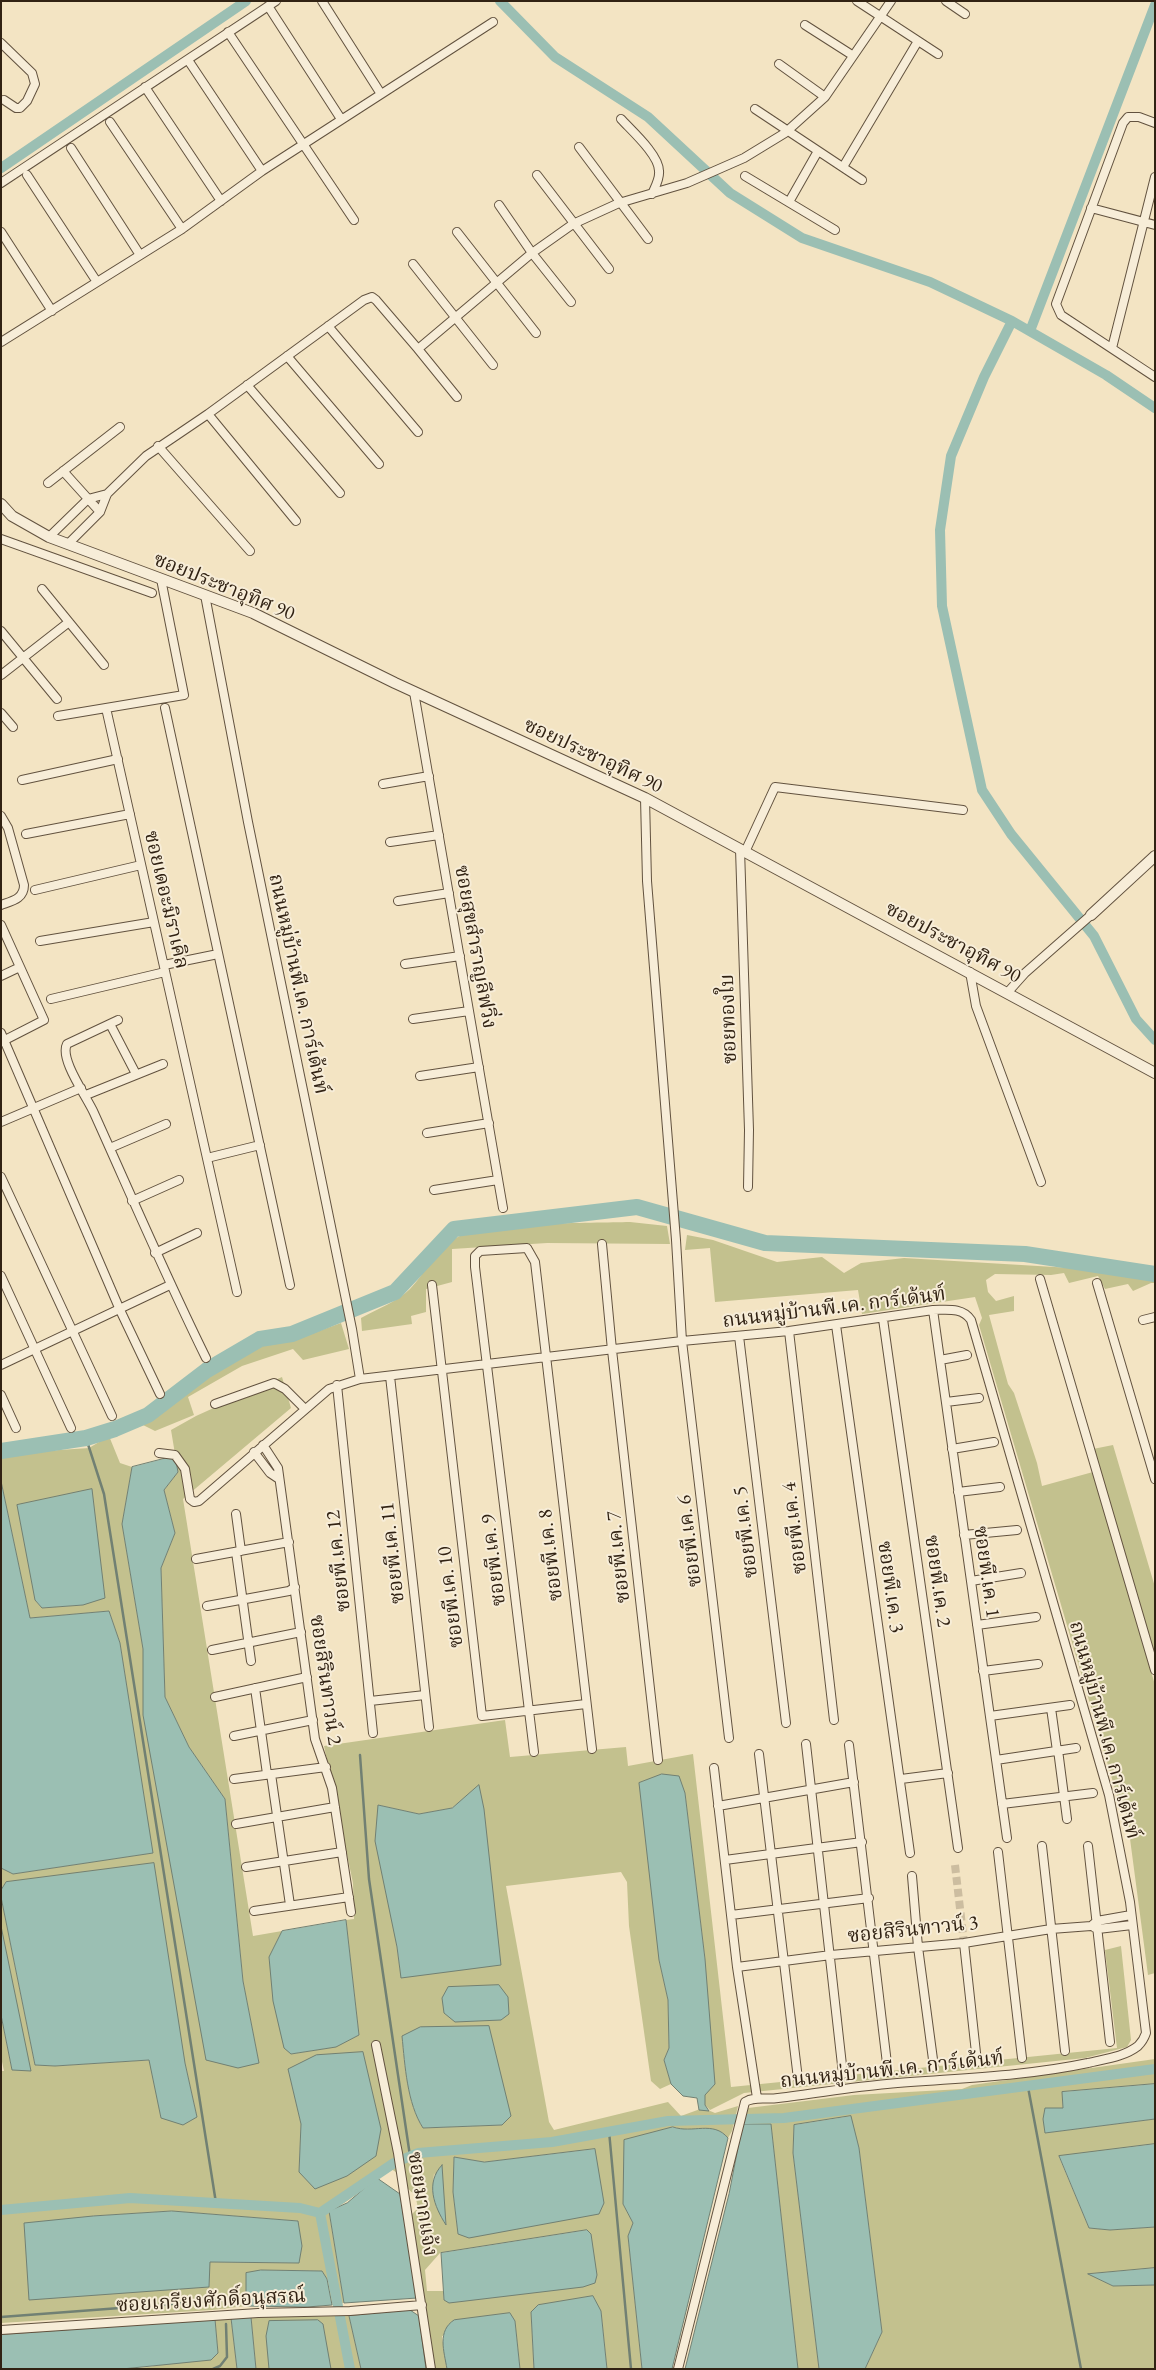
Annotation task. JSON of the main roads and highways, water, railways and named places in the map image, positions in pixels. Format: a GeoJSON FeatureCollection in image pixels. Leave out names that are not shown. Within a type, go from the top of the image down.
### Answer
{"type":"FeatureCollection","features":[{"type":"Feature","properties":{"kind":"water"},"geometry":{"type":"Polygon","coordinates":[[[175,1456],[178,1472],[164,1490],[175,1533],[161,1568],[165,1697],[189,1747],[225,1799],[243,1981],[259,2063],[238,2068],[206,2060],[143,1715],[143,1649],[122,1524],[132,1467],[175,1456]]]}},
{"type":"Feature","properties":{"kind":"water"},"geometry":{"type":"Polygon","coordinates":[[[1,1481],[30,1618],[109,1611],[120,1643],[153,1853],[13,1874],[1,1868],[1,1481]]]}},
{"type":"Feature","properties":{"kind":"water"},"geometry":{"type":"Polygon","coordinates":[[[92,1489],[105,1598],[83,1605],[42,1608],[35,1600],[17,1505],[92,1489]]]}},
{"type":"Feature","properties":{"kind":"water"},"geometry":{"type":"Polygon","coordinates":[[[662,1774],[679,1776],[685,1793],[705,1959],[715,2084],[705,2095],[705,2105],[709,2111],[699,2110],[697,2098],[683,2096],[671,2084],[664,2060],[669,2048],[668,2000],[659,1960],[639,1783],[662,1774]]]}},
{"type":"Feature","properties":{"kind":"water"},"geometry":{"type":"Polygon","coordinates":[[[479,1785],[484,1809],[501,1965],[401,1978],[397,1947],[375,1841],[378,1805],[419,1814],[452,1808],[479,1785]]]}},
{"type":"Feature","properties":{"kind":"water"},"geometry":{"type":"Polygon","coordinates":[[[154,1863],[185,2063],[197,2117],[183,2125],[161,2118],[149,2060],[55,2066],[35,2065],[1,1897],[1,1890],[6,1882],[154,1863]]]}},
{"type":"Feature","properties":{"kind":"water"},"geometry":{"type":"Polygon","coordinates":[[[346,1920],[359,2035],[336,2047],[291,2054],[284,2048],[273,2001],[269,1957],[282,1931],[346,1920]]]}},
{"type":"Feature","properties":{"kind":"water"},"geometry":{"type":"Polygon","coordinates":[[[1,1926],[31,2071],[12,2070],[1,2015],[1,1926]]]}},
{"type":"Feature","properties":{"kind":"water"},"geometry":{"type":"Polygon","coordinates":[[[499,1985],[508,1997],[509,2014],[501,2020],[455,2022],[444,2013],[442,1998],[448,1987],[499,1985]]]}},
{"type":"Feature","properties":{"kind":"water"},"geometry":{"type":"Polygon","coordinates":[[[489,2026],[511,2116],[502,2125],[423,2128],[410,2096],[402,2036],[420,2027],[489,2026]]]}},
{"type":"Feature","properties":{"kind":"water"},"geometry":{"type":"Polygon","coordinates":[[[363,2052],[381,2129],[376,2156],[347,2176],[315,2189],[299,2172],[301,2124],[288,2069],[316,2055],[363,2052]]]}},
{"type":"Feature","properties":{"kind":"water"},"geometry":{"type":"Polygon","coordinates":[[[1155,2084],[1155,2119],[1045,2133],[1043,2119],[1045,2108],[1063,2108],[1062,2092],[1155,2084]]]}},
{"type":"Feature","properties":{"kind":"water"},"geometry":{"type":"Polygon","coordinates":[[[851,2116],[859,2148],[882,2332],[865,2369],[819,2369],[793,2153],[794,2125],[851,2116]]]}},
{"type":"Feature","properties":{"kind":"water"},"geometry":{"type":"Polygon","coordinates":[[[743,2124],[771,2124],[798,2369],[685,2369],[729,2194],[743,2124]]]}},
{"type":"Feature","properties":{"kind":"water"},"geometry":{"type":"Polygon","coordinates":[[[673,2127],[680,2129],[709,2128],[722,2133],[728,2138],[672,2369],[642,2369],[628,2236],[633,2223],[623,2204],[624,2140],[673,2127]]]}},
{"type":"Feature","properties":{"kind":"water"},"geometry":{"type":"Polygon","coordinates":[[[1155,2144],[1155,2227],[1110,2230],[1089,2228],[1059,2156],[1155,2144]]]}},
{"type":"Feature","properties":{"kind":"water"},"geometry":{"type":"Polygon","coordinates":[[[595,2149],[604,2203],[599,2214],[469,2238],[458,2234],[453,2192],[454,2157],[484,2162],[595,2149]]]}},
{"type":"Feature","properties":{"kind":"water"},"geometry":{"type":"Polygon","coordinates":[[[442,2165],[446,2225],[433,2195],[434,2179],[442,2165]]]}},
{"type":"Feature","properties":{"kind":"water"},"geometry":{"type":"Polygon","coordinates":[[[377,2178],[400,2194],[417,2298],[344,2303],[329,2211],[347,2203],[377,2178]]]}},
{"type":"Feature","properties":{"kind":"water"},"geometry":{"type":"Polygon","coordinates":[[[172,2211],[298,2221],[302,2246],[299,2263],[210,2262],[209,2287],[29,2300],[24,2223],[172,2211]]]}},
{"type":"Feature","properties":{"kind":"water"},"geometry":{"type":"Polygon","coordinates":[[[587,2230],[591,2234],[597,2275],[595,2283],[583,2287],[449,2303],[444,2300],[441,2253],[587,2230]]]}},
{"type":"Feature","properties":{"kind":"water"},"geometry":{"type":"Polygon","coordinates":[[[1155,2268],[1155,2285],[1113,2286],[1088,2274],[1155,2268]]]}},
{"type":"Feature","properties":{"kind":"water"},"geometry":{"type":"Polygon","coordinates":[[[261,2270],[322,2271],[327,2279],[332,2305],[307,2307],[246,2306],[246,2273],[261,2270]]]}},
{"type":"Feature","properties":{"kind":"water"},"geometry":{"type":"Polygon","coordinates":[[[593,2296],[601,2311],[607,2369],[534,2369],[531,2312],[538,2305],[593,2296]]]}},
{"type":"Feature","properties":{"kind":"water"},"geometry":{"type":"Polygon","coordinates":[[[410,2310],[419,2316],[426,2369],[361,2369],[349,2316],[410,2310]]]}},
{"type":"Feature","properties":{"kind":"water"},"geometry":{"type":"Polygon","coordinates":[[[510,2313],[515,2321],[520,2369],[447,2369],[443,2342],[445,2330],[454,2320],[510,2313]]]}},
{"type":"Feature","properties":{"kind":"water"},"geometry":{"type":"Polygon","coordinates":[[[251,2317],[256,2369],[237,2369],[231,2318],[251,2317]]]}},
{"type":"Feature","properties":{"kind":"water"},"geometry":{"type":"Polygon","coordinates":[[[215,2319],[218,2353],[211,2360],[122,2369],[1,2369],[1,2335],[215,2319]]]}},
{"type":"Feature","properties":{"kind":"water"},"geometry":{"type":"Polygon","coordinates":[[[318,2320],[323,2324],[331,2369],[269,2369],[266,2336],[269,2321],[318,2320]]]}},
{"type":"Feature","properties":{"kind":"waterway"},"geometry":{"type":"LineString","coordinates":[[1,168],[246,1]]}},
{"type":"Feature","properties":{"kind":"waterway"},"geometry":{"type":"LineString","coordinates":[[500,1],[555,57],[648,117],[730,193],[802,238],[930,282],[1012,321],[1106,375],[1155,408]]}},
{"type":"Feature","properties":{"kind":"waterway"},"geometry":{"type":"LineString","coordinates":[[1030,331],[1155,5]]}},
{"type":"Feature","properties":{"kind":"waterway"},"geometry":{"type":"LineString","coordinates":[[1012,321],[984,377],[951,456],[940,530],[942,606],[982,790],[1011,834],[1094,936],[1136,1019],[1155,1040]]}},
{"type":"Feature","properties":{"kind":"waterway"},"geometry":{"type":"LineString","coordinates":[[1,1451],[86,1438],[115,1429],[148,1415],[207,1370],[260,1339],[292,1334],[395,1292],[454,1229],[637,1207],[765,1243],[1025,1254],[1155,1274]]}},
{"type":"Feature","properties":{"kind":"waterway"},"geometry":{"type":"LineString","coordinates":[[86,1438],[104,1494],[216,2203]]}},
{"type":"Feature","properties":{"kind":"waterway"},"geometry":{"type":"LineString","coordinates":[[360,1755],[369,1879],[410,2156]]}},
{"type":"Feature","properties":{"kind":"waterway"},"geometry":{"type":"LineString","coordinates":[[320,2213],[394,2163],[418,2153],[552,2142],[668,2121],[784,2118],[1155,2069]]}},
{"type":"Feature","properties":{"kind":"waterway"},"geometry":{"type":"LineString","coordinates":[[1028,2087],[1081,2369]]}},
{"type":"Feature","properties":{"kind":"waterway"},"geometry":{"type":"LineString","coordinates":[[609,2131],[631,2369]]}},
{"type":"Feature","properties":{"kind":"waterway"},"geometry":{"type":"LineString","coordinates":[[1,2210],[130,2198],[300,2208],[320,2213],[350,2369]]}},
{"type":"Feature","properties":{"kind":"waterway"},"geometry":{"type":"LineString","coordinates":[[1,2317],[239,2299]]}},
{"type":"Feature","properties":{"kind":"waterway"},"geometry":{"type":"LineString","coordinates":[[224,2300],[225,2307]]}},
{"type":"Feature","properties":{"kind":"waterway"},"geometry":{"type":"LineString","coordinates":[[213,2369],[220,2366],[227,2357],[226,2324]]}},
{"type":"Feature","properties":{"kind":"tunnel"},"geometry":{"type":"LineString","coordinates":[[955,1865],[964,1943]]}}]}
